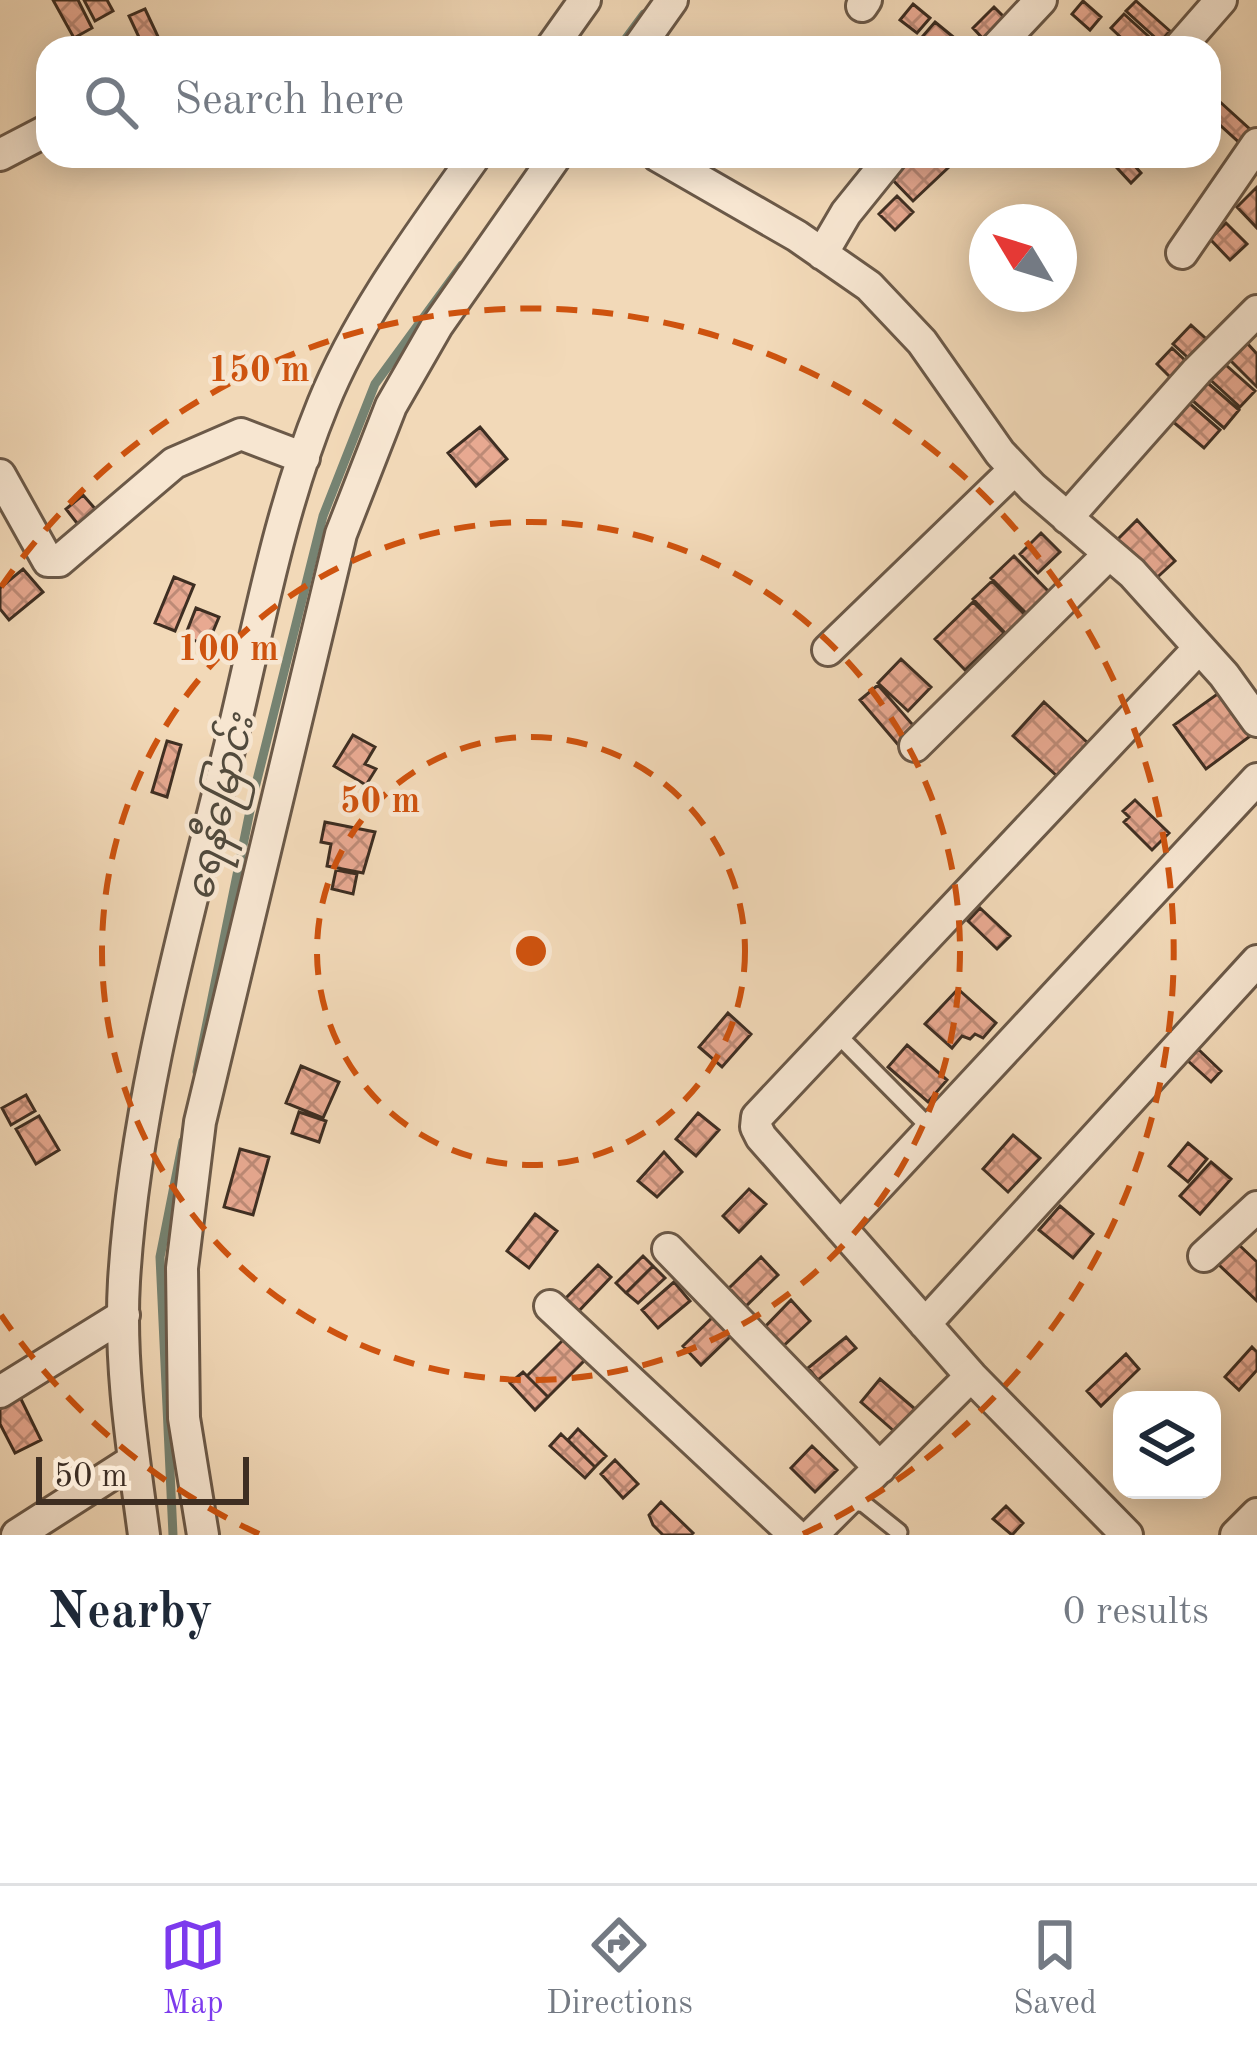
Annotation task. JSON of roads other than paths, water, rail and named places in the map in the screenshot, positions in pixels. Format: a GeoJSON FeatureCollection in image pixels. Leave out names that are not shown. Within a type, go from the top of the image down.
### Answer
{"type":"FeatureCollection","features":[{"type":"Feature","properties":{"kind":"street"},"geometry":{"type":"LineString","coordinates":[[559,36],[585,0]]}},
{"type":"Feature","properties":{"kind":"street"},"geometry":{"type":"LineString","coordinates":[[646,36],[671,0]]}},
{"type":"Feature","properties":{"kind":"street"},"geometry":{"type":"LineString","coordinates":[[1007,36],[1041,0]]}},
{"type":"Feature","properties":{"kind":"street"},"geometry":{"type":"LineString","coordinates":[[1190,36],[1221,0]]}},
{"type":"Feature","properties":{"kind":"street"},"geometry":{"type":"LineString","coordinates":[[0,155],[36,136]]}},
{"type":"Feature","properties":{"kind":"street"},"geometry":{"type":"LineString","coordinates":[[1182,253],[1254,151]]}},
{"type":"Feature","properties":{"kind":"street"},"geometry":{"type":"LineString","coordinates":[[144,1535],[125,1381],[132,1191],[284,513],[324,402],[364,322],[467,168]]}},
{"type":"Feature","properties":{"kind":"street"},"geometry":{"type":"LineString","coordinates":[[203,1535],[184,1418],[182,1268],[206,1081],[341,534],[392,406],[437,326],[548,168]]}},
{"type":"Feature","properties":{"kind":"street"},"geometry":{"type":"LineString","coordinates":[[678,168],[868,286],[922,342],[1015,469],[1109,554],[1248,698],[1257,721]]}},
{"type":"Feature","properties":{"kind":"street"},"geometry":{"type":"LineString","coordinates":[[822,254],[846,213],[882,168]]}},
{"type":"Feature","properties":{"kind":"street"},"geometry":{"type":"LineString","coordinates":[[1067,518],[1197,371],[1257,311]]}},
{"type":"Feature","properties":{"kind":"street"},"geometry":{"type":"LineString","coordinates":[[0,475],[48,561],[59,561],[174,463],[241,434],[304,458]]}},
{"type":"Feature","properties":{"kind":"street"},"geometry":{"type":"LineString","coordinates":[[828,650],[1015,469]]}},
{"type":"Feature","properties":{"kind":"street"},"geometry":{"type":"LineString","coordinates":[[915,746],[1109,554]]}},
{"type":"Feature","properties":{"kind":"street"},"geometry":{"type":"LineString","coordinates":[[1127,1535],[971,1376],[756,1127],[764,1108],[1199,648]]}},
{"type":"Feature","properties":{"kind":"street"},"geometry":{"type":"LineString","coordinates":[[840,1227],[1257,779]]}},
{"type":"Feature","properties":{"kind":"street"},"geometry":{"type":"LineString","coordinates":[[925,1324],[1257,961]]}},
{"type":"Feature","properties":{"kind":"street"},"geometry":{"type":"LineString","coordinates":[[156,1083],[206,1081]]}},
{"type":"Feature","properties":{"kind":"street"},"geometry":{"type":"LineString","coordinates":[[1204,1256],[1257,1207]]}},
{"type":"Feature","properties":{"kind":"street"},"geometry":{"type":"LineString","coordinates":[[668,1249],[880,1468]]}},
{"type":"Feature","properties":{"kind":"street"},"geometry":{"type":"LineString","coordinates":[[550,1306],[795,1535]]}},
{"type":"Feature","properties":{"kind":"street"},"geometry":{"type":"LineString","coordinates":[[0,1392],[124,1315]]}},
{"type":"Feature","properties":{"kind":"street"},"geometry":{"type":"LineString","coordinates":[[812,1535],[971,1376]]}},
{"type":"Feature","properties":{"kind":"street"},"geometry":{"type":"LineString","coordinates":[[16,1535],[134,1460]]}},
{"type":"Feature","properties":{"kind":"lane"},"geometry":{"type":"LineString","coordinates":[[835,1032],[931,1129]]}},
{"type":"Feature","properties":{"kind":"lane"},"geometry":{"type":"LineString","coordinates":[[846,1501],[864,1504],[899,1532]]}},
{"type":"Feature","properties":{"kind":"waterway","name":"ရေနီမြောင်း"},"geometry":{"type":"LineString","coordinates":[[628,36],[644,14]]}},
{"type":"Feature","properties":{"kind":"waterway","name":"ရေနီမြောင်း"},"geometry":{"type":"LineString","coordinates":[[197,1072],[253,796],[323,516],[375,384],[462,265]]}},
{"type":"Feature","properties":{"kind":"waterway","name":"ရေနီမြောင်း"},"geometry":{"type":"LineString","coordinates":[[173,1535],[160,1257],[183,1141]]}}]}
